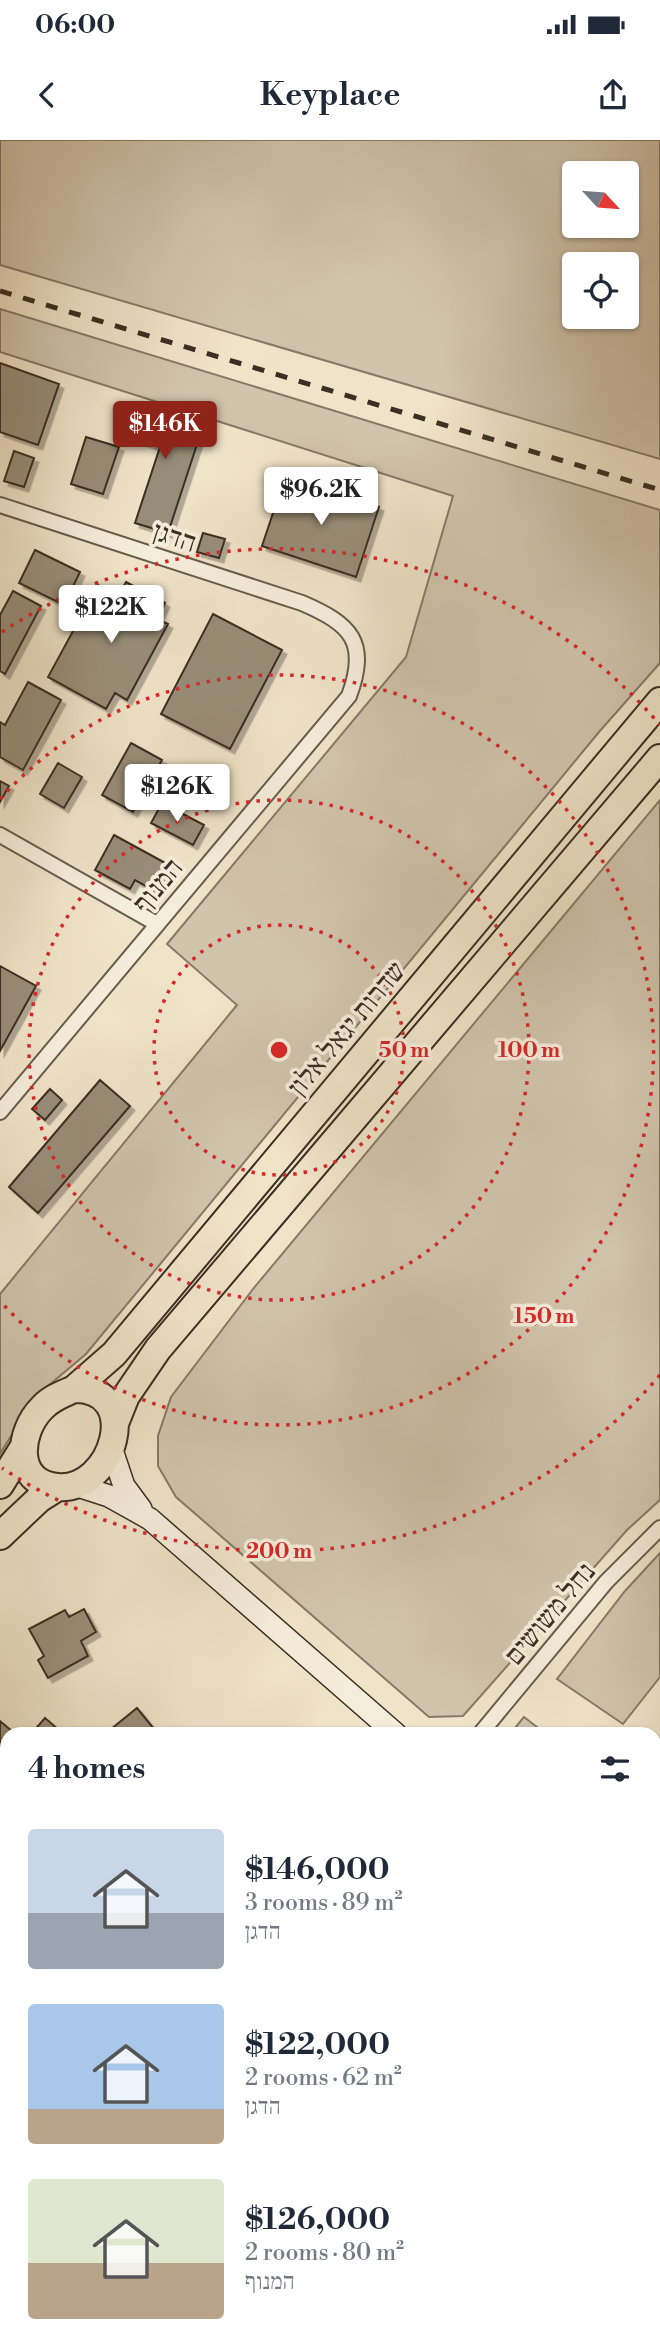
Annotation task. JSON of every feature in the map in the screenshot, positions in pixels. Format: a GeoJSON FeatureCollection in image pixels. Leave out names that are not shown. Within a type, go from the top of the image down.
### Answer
{"type":"FeatureCollection","features":[{"type":"Feature","properties":{"kind":"highway","name":"שדרות יגאל אלון"},"geometry":{"type":"LineString","coordinates":[[74,1389],[114,1354],[660,701]]}},
{"type":"Feature","properties":{"kind":"highway"},"geometry":{"type":"LineString","coordinates":[[0,1536],[39,1499],[98,1469],[111,1447],[116,1421],[141,1372],[166,1339],[660,758]]}},
{"type":"Feature","properties":{"kind":"highway"},"geometry":{"type":"LineString","coordinates":[[66,1486],[43,1484],[29,1473],[23,1462],[28,1429],[40,1409],[52,1399],[74,1389],[89,1389],[102,1397],[116,1421]]}},
{"type":"Feature","properties":{"kind":"highway"},"geometry":{"type":"LineString","coordinates":[[0,1485],[23,1448]]}},
{"type":"Feature","properties":{"kind":"street","name":"הדגן"},"geometry":{"type":"LineString","coordinates":[[0,505],[302,603],[334,617]]}},
{"type":"Feature","properties":{"kind":"street","name":"המנוף"},"geometry":{"type":"LineString","coordinates":[[0,1112],[349,696],[357,674],[358,651],[351,632],[334,617]]}},
{"type":"Feature","properties":{"kind":"street"},"geometry":{"type":"LineString","coordinates":[[0,835],[157,923]]}},
{"type":"Feature","properties":{"kind":"street"},"geometry":{"type":"LineString","coordinates":[[111,1447],[124,1486],[150,1519],[387,1727]]}},
{"type":"Feature","properties":{"kind":"street"},"geometry":{"type":"LineString","coordinates":[[66,1486],[109,1496],[150,1519]]}},
{"type":"Feature","properties":{"kind":"street","name":"נחל משושים"},"geometry":{"type":"LineString","coordinates":[[486,1727],[606,1582],[660,1528]]}},
{"type":"Feature","properties":{"kind":"street"},"geometry":{"type":"LineString","coordinates":[[372,1715],[382,1727]]}},
{"type":"Feature","properties":{"kind":"shaded area"},"geometry":{"type":"Polygon","coordinates":[[[0,140],[660,140],[660,459],[0,265],[0,140]]]}},
{"type":"Feature","properties":{"kind":"shaded area"},"geometry":{"type":"Polygon","coordinates":[[[0,309],[660,510],[660,663],[599,732],[86,1354],[35,1397],[0,1454],[0,1294],[237,1005],[167,944],[406,657],[453,496],[0,352],[0,309]]]}},
{"type":"Feature","properties":{"kind":"shaded area"},"geometry":{"type":"Polygon","coordinates":[[[660,800],[660,1500],[627,1530],[463,1716],[429,1717],[176,1497],[158,1466],[158,1436],[171,1397],[253,1289],[660,800]]]}},
{"type":"Feature","properties":{"kind":"shaded area"},"geometry":{"type":"Polygon","coordinates":[[[660,1553],[660,1677],[623,1724],[557,1679],[625,1591],[660,1553]]]}},
{"type":"Feature","properties":{"kind":"shaded area"},"geometry":{"type":"Polygon","coordinates":[[[524,1717],[537,1727],[516,1727],[524,1717]]]}},
{"type":"Feature","properties":{"kind":"building"},"geometry":{"type":"Polygon","coordinates":[[[0,363],[59,384],[38,445],[0,432],[0,363]]]}},
{"type":"Feature","properties":{"kind":"building"},"geometry":{"type":"Polygon","coordinates":[[[139,402],[204,423],[168,533],[135,523],[160,447],[128,437],[139,402]]]}},
{"type":"Feature","properties":{"kind":"building"},"geometry":{"type":"Polygon","coordinates":[[[86,437],[119,447],[103,494],[71,484],[86,437]]]}},
{"type":"Feature","properties":{"kind":"building"},"geometry":{"type":"Polygon","coordinates":[[[14,451],[34,458],[24,487],[4,481],[14,451]]]}},
{"type":"Feature","properties":{"kind":"building"},"geometry":{"type":"Polygon","coordinates":[[[285,477],[379,507],[356,577],[262,546],[285,477]]]}},
{"type":"Feature","properties":{"kind":"building"},"geometry":{"type":"Polygon","coordinates":[[[203,533],[225,539],[219,558],[197,552],[203,533]]]}},
{"type":"Feature","properties":{"kind":"building"},"geometry":{"type":"Polygon","coordinates":[[[35,550],[80,572],[64,605],[19,583],[35,550]]]}},
{"type":"Feature","properties":{"kind":"building"},"geometry":{"type":"Polygon","coordinates":[[[126,582],[165,603],[157,619],[168,624],[127,700],[115,693],[106,709],[48,677],[98,585],[118,596],[126,582]]]}},
{"type":"Feature","properties":{"kind":"building"},"geometry":{"type":"Polygon","coordinates":[[[13,591],[41,606],[5,674],[0,671],[0,615],[13,591]]]}},
{"type":"Feature","properties":{"kind":"building"},"geometry":{"type":"Polygon","coordinates":[[[213,614],[282,650],[230,749],[161,714],[213,614]]]}},
{"type":"Feature","properties":{"kind":"building"},"geometry":{"type":"Polygon","coordinates":[[[28,682],[61,700],[23,770],[0,757],[0,722],[5,725],[28,682]]]}},
{"type":"Feature","properties":{"kind":"building"},"geometry":{"type":"Polygon","coordinates":[[[131,743],[162,760],[133,812],[102,795],[131,743]]]}},
{"type":"Feature","properties":{"kind":"building"},"geometry":{"type":"Polygon","coordinates":[[[58,763],[82,777],[64,808],[40,794],[58,763]]]}},
{"type":"Feature","properties":{"kind":"building"},"geometry":{"type":"Polygon","coordinates":[[[0,781],[9,786],[0,802],[0,781]]]}},
{"type":"Feature","properties":{"kind":"building"},"geometry":{"type":"Polygon","coordinates":[[[162,803],[204,825],[193,845],[151,823],[162,803]]]}},
{"type":"Feature","properties":{"kind":"building"},"geometry":{"type":"Polygon","coordinates":[[[114,835],[169,865],[155,891],[135,880],[130,889],[95,870],[114,835]]]}},
{"type":"Feature","properties":{"kind":"building"},"geometry":{"type":"Polygon","coordinates":[[[0,966],[36,986],[0,1051],[0,966]]]}},
{"type":"Feature","properties":{"kind":"building"},"geometry":{"type":"Polygon","coordinates":[[[100,1080],[130,1106],[38,1213],[9,1187],[100,1080]]]}},
{"type":"Feature","properties":{"kind":"building"},"geometry":{"type":"Polygon","coordinates":[[[50,1089],[62,1100],[45,1120],[32,1109],[50,1089]]]}},
{"type":"Feature","properties":{"kind":"building"},"geometry":{"type":"Polygon","coordinates":[[[84,1609],[96,1632],[81,1641],[88,1656],[48,1678],[38,1660],[44,1656],[29,1629],[65,1610],[69,1617],[84,1609]]]}},
{"type":"Feature","properties":{"kind":"building"},"geometry":{"type":"Polygon","coordinates":[[[137,1708],[152,1727],[114,1727],[137,1708]]]}},
{"type":"Feature","properties":{"kind":"building"},"geometry":{"type":"Polygon","coordinates":[[[45,1718],[56,1727],[37,1727],[45,1718]]]}},
{"type":"Feature","properties":{"kind":"railway"},"geometry":{"type":"LineString","coordinates":[[0,291],[660,490]]}}]}
